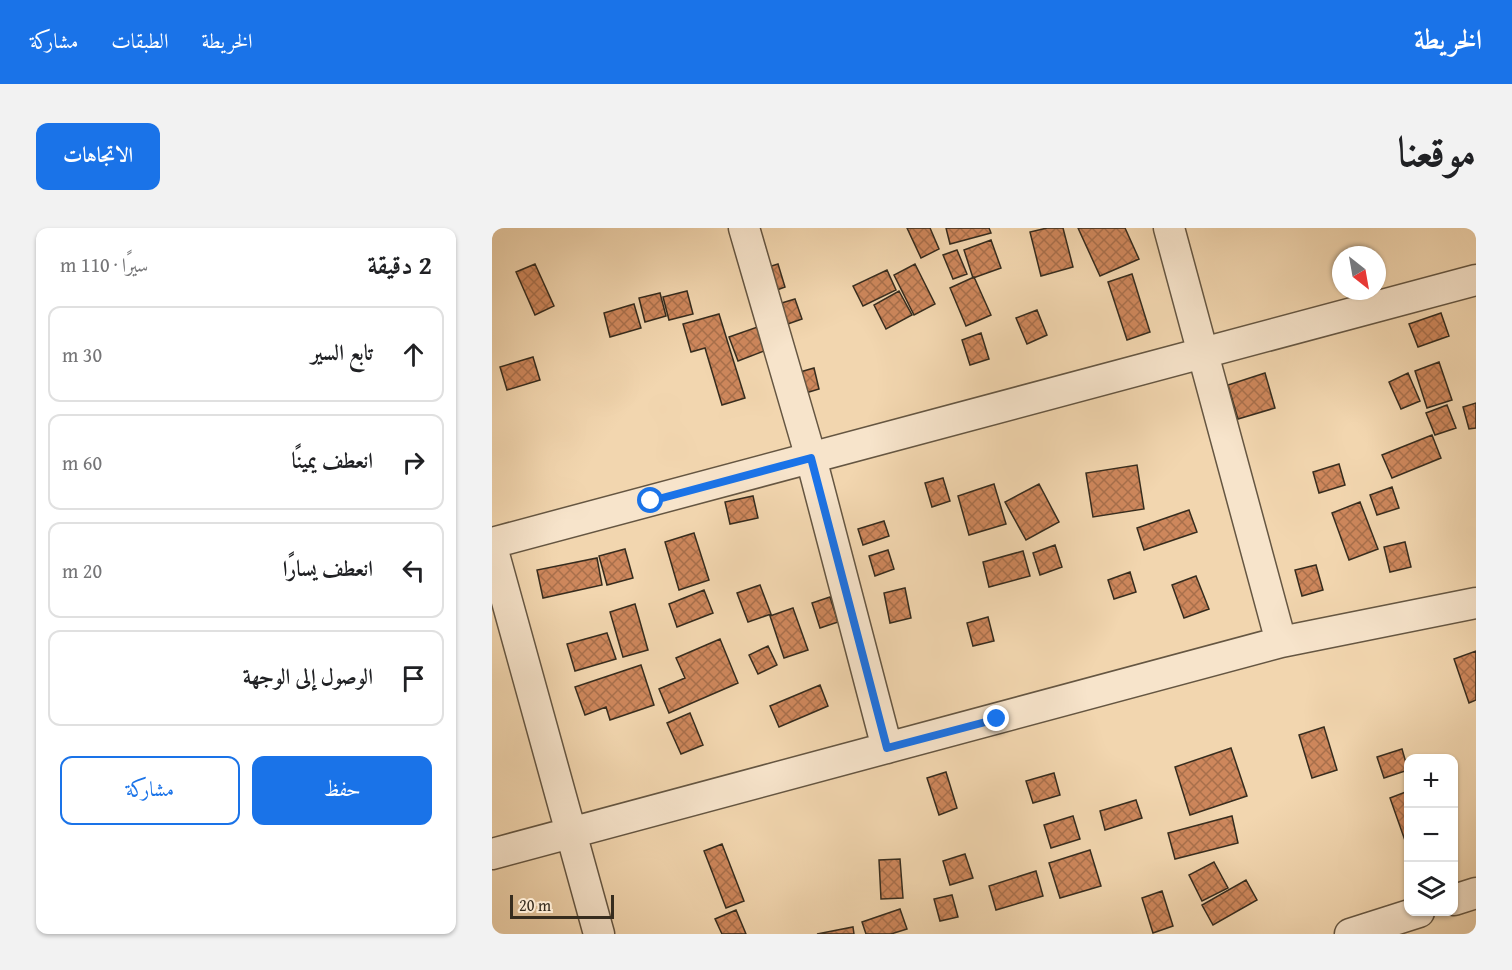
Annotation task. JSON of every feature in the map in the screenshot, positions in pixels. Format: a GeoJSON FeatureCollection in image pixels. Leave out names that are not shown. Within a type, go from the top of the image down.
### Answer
{"type":"FeatureCollection","features":[{"type":"Feature","properties":{"kind":"street"},"geometry":{"type":"LineString","coordinates":[[744,228],[811,458],[887,748]]}},
{"type":"Feature","properties":{"kind":"street"},"geometry":{"type":"LineString","coordinates":[[1169,228],[1281,642]]}},
{"type":"Feature","properties":{"kind":"street"},"geometry":{"type":"LineString","coordinates":[[599,934],[492,545],[1476,280]]}},
{"type":"Feature","properties":{"kind":"street"},"geometry":{"type":"LineString","coordinates":[[492,854],[1281,642],[1476,603]]}},
{"type":"Feature","properties":{"kind":"street"},"geometry":{"type":"LineString","coordinates":[[1458,899],[1476,893]]}},
{"type":"Feature","properties":{"kind":"street"},"geometry":{"type":"LineString","coordinates":[[1350,934],[1406,916]]}},
{"type":"Feature","properties":{"kind":"building"},"geometry":{"type":"Polygon","coordinates":[[[907,228],[930,228],[939,249],[921,258],[907,228]]]}},
{"type":"Feature","properties":{"kind":"building"},"geometry":{"type":"Polygon","coordinates":[[[946,228],[989,228],[991,233],[950,244],[946,228]]]}},
{"type":"Feature","properties":{"kind":"building"},"geometry":{"type":"Polygon","coordinates":[[[1047,228],[1063,228],[1073,267],[1041,276],[1030,232],[1047,228]]]}},
{"type":"Feature","properties":{"kind":"building"},"geometry":{"type":"Polygon","coordinates":[[[1078,228],[1125,228],[1139,259],[1100,276],[1078,228]]]}},
{"type":"Feature","properties":{"kind":"building"},"geometry":{"type":"Polygon","coordinates":[[[991,240],[1001,268],[973,278],[964,250],[991,240]]]}},
{"type":"Feature","properties":{"kind":"building"},"geometry":{"type":"Polygon","coordinates":[[[957,250],[967,274],[953,279],[943,255],[957,250]]]}},
{"type":"Feature","properties":{"kind":"building"},"geometry":{"type":"Polygon","coordinates":[[[535,264],[554,306],[535,315],[516,272],[535,264]]]}},
{"type":"Feature","properties":{"kind":"building"},"geometry":{"type":"Polygon","coordinates":[[[778,264],[785,287],[766,294],[759,270],[778,264]]]}},
{"type":"Feature","properties":{"kind":"building"},"geometry":{"type":"Polygon","coordinates":[[[915,264],[935,304],[914,315],[894,275],[915,264]]]}},
{"type":"Feature","properties":{"kind":"building"},"geometry":{"type":"Polygon","coordinates":[[[887,270],[896,290],[863,306],[853,286],[887,270]]]}},
{"type":"Feature","properties":{"kind":"building"},"geometry":{"type":"Polygon","coordinates":[[[1132,274],[1150,332],[1127,340],[1108,282],[1132,274]]]}},
{"type":"Feature","properties":{"kind":"building"},"geometry":{"type":"Polygon","coordinates":[[[974,277],[991,315],[966,326],[950,288],[974,277]]]}},
{"type":"Feature","properties":{"kind":"building"},"geometry":{"type":"Polygon","coordinates":[[[687,291],[693,314],[669,320],[663,297],[687,291]]]}},
{"type":"Feature","properties":{"kind":"building"},"geometry":{"type":"Polygon","coordinates":[[[899,291],[912,315],[886,329],[874,305],[899,291]]]}},
{"type":"Feature","properties":{"kind":"building"},"geometry":{"type":"Polygon","coordinates":[[[660,293],[666,316],[645,322],[639,298],[660,293]]]}},
{"type":"Feature","properties":{"kind":"building"},"geometry":{"type":"Polygon","coordinates":[[[795,299],[802,319],[782,326],[775,305],[795,299]]]}},
{"type":"Feature","properties":{"kind":"building"},"geometry":{"type":"Polygon","coordinates":[[[634,304],[641,328],[610,337],[604,313],[634,304]]]}},
{"type":"Feature","properties":{"kind":"building"},"geometry":{"type":"Polygon","coordinates":[[[1037,310],[1047,335],[1027,344],[1016,318],[1037,310]]]}},
{"type":"Feature","properties":{"kind":"building"},"geometry":{"type":"Polygon","coordinates":[[[1441,313],[1449,336],[1418,347],[1409,324],[1441,313]]]}},
{"type":"Feature","properties":{"kind":"building"},"geometry":{"type":"Polygon","coordinates":[[[719,314],[745,398],[722,405],[705,348],[691,352],[683,324],[719,314]]]}},
{"type":"Feature","properties":{"kind":"building"},"geometry":{"type":"Polygon","coordinates":[[[769,323],[777,346],[738,361],[729,337],[769,323]]]}},
{"type":"Feature","properties":{"kind":"building"},"geometry":{"type":"Polygon","coordinates":[[[981,333],[989,359],[970,365],[962,340],[981,333]]]}},
{"type":"Feature","properties":{"kind":"building"},"geometry":{"type":"Polygon","coordinates":[[[533,357],[540,380],[507,390],[500,367],[533,357]]]}},
{"type":"Feature","properties":{"kind":"building"},"geometry":{"type":"Polygon","coordinates":[[[1439,362],[1452,400],[1427,408],[1415,371],[1439,362]]]}},
{"type":"Feature","properties":{"kind":"building"},"geometry":{"type":"Polygon","coordinates":[[[814,368],[819,389],[799,395],[793,374],[814,368]]]}},
{"type":"Feature","properties":{"kind":"building"},"geometry":{"type":"Polygon","coordinates":[[[1265,373],[1275,408],[1238,419],[1228,385],[1265,373]]]}},
{"type":"Feature","properties":{"kind":"building"},"geometry":{"type":"Polygon","coordinates":[[[1408,373],[1420,401],[1401,409],[1389,382],[1408,373]]]}},
{"type":"Feature","properties":{"kind":"building"},"geometry":{"type":"Polygon","coordinates":[[[1476,403],[1476,428],[1469,429],[1463,407],[1476,403]]]}},
{"type":"Feature","properties":{"kind":"building"},"geometry":{"type":"Polygon","coordinates":[[[1447,405],[1456,428],[1435,435],[1426,413],[1447,405]]]}},
{"type":"Feature","properties":{"kind":"building"},"geometry":{"type":"Polygon","coordinates":[[[1432,435],[1441,458],[1392,478],[1382,455],[1432,435]]]}},
{"type":"Feature","properties":{"kind":"building"},"geometry":{"type":"Polygon","coordinates":[[[1339,464],[1345,485],[1319,493],[1313,472],[1339,464]]]}},
{"type":"Feature","properties":{"kind":"building"},"geometry":{"type":"Polygon","coordinates":[[[1137,465],[1144,509],[1093,517],[1086,473],[1137,465]]]}},
{"type":"Feature","properties":{"kind":"building"},"geometry":{"type":"Polygon","coordinates":[[[943,478],[950,501],[932,507],[925,483],[943,478]]]}},
{"type":"Feature","properties":{"kind":"building"},"geometry":{"type":"Polygon","coordinates":[[[994,484],[1006,524],[969,535],[958,496],[994,484]]]}},
{"type":"Feature","properties":{"kind":"building"},"geometry":{"type":"Polygon","coordinates":[[[1039,484],[1059,522],[1026,540],[1005,502],[1039,484]]]}},
{"type":"Feature","properties":{"kind":"building"},"geometry":{"type":"Polygon","coordinates":[[[1392,487],[1399,508],[1377,515],[1370,495],[1392,487]]]}},
{"type":"Feature","properties":{"kind":"building"},"geometry":{"type":"Polygon","coordinates":[[[753,496],[758,518],[730,524],[725,502],[753,496]]]}},
{"type":"Feature","properties":{"kind":"building"},"geometry":{"type":"Polygon","coordinates":[[[1360,502],[1378,549],[1349,560],[1332,513],[1360,502]]]}},
{"type":"Feature","properties":{"kind":"building"},"geometry":{"type":"Polygon","coordinates":[[[1189,510],[1197,532],[1144,550],[1137,528],[1189,510]]]}},
{"type":"Feature","properties":{"kind":"building"},"geometry":{"type":"Polygon","coordinates":[[[884,521],[889,536],[863,545],[858,529],[884,521]]]}},
{"type":"Feature","properties":{"kind":"building"},"geometry":{"type":"Polygon","coordinates":[[[694,533],[709,580],[679,590],[665,542],[694,533]]]}},
{"type":"Feature","properties":{"kind":"building"},"geometry":{"type":"Polygon","coordinates":[[[1405,542],[1411,567],[1390,572],[1384,547],[1405,542]]]}},
{"type":"Feature","properties":{"kind":"building"},"geometry":{"type":"Polygon","coordinates":[[[1055,545],[1062,567],[1040,575],[1033,553],[1055,545]]]}},
{"type":"Feature","properties":{"kind":"building"},"geometry":{"type":"Polygon","coordinates":[[[625,549],[633,578],[607,585],[599,556],[625,549]]]}},
{"type":"Feature","properties":{"kind":"building"},"geometry":{"type":"Polygon","coordinates":[[[888,550],[894,569],[875,576],[869,556],[888,550]]]}},
{"type":"Feature","properties":{"kind":"building"},"geometry":{"type":"Polygon","coordinates":[[[1023,551],[1030,576],[989,587],[983,562],[1023,551]]]}},
{"type":"Feature","properties":{"kind":"building"},"geometry":{"type":"Polygon","coordinates":[[[597,558],[602,585],[543,598],[537,570],[597,558]]]}},
{"type":"Feature","properties":{"kind":"building"},"geometry":{"type":"Polygon","coordinates":[[[1316,565],[1323,590],[1302,596],[1295,570],[1316,565]]]}},
{"type":"Feature","properties":{"kind":"building"},"geometry":{"type":"Polygon","coordinates":[[[1130,572],[1136,592],[1114,599],[1108,580],[1130,572]]]}},
{"type":"Feature","properties":{"kind":"building"},"geometry":{"type":"Polygon","coordinates":[[[1196,576],[1209,609],[1184,618],[1172,585],[1196,576]]]}},
{"type":"Feature","properties":{"kind":"building"},"geometry":{"type":"Polygon","coordinates":[[[760,585],[771,614],[748,622],[737,593],[760,585]]]}},
{"type":"Feature","properties":{"kind":"building"},"geometry":{"type":"Polygon","coordinates":[[[905,588],[911,618],[890,623],[884,593],[905,588]]]}},
{"type":"Feature","properties":{"kind":"building"},"geometry":{"type":"Polygon","coordinates":[[[704,590],[713,613],[677,627],[669,604],[704,590]]]}},
{"type":"Feature","properties":{"kind":"building"},"geometry":{"type":"Polygon","coordinates":[[[830,597],[838,622],[820,628],[812,603],[830,597]]]}},
{"type":"Feature","properties":{"kind":"building"},"geometry":{"type":"Polygon","coordinates":[[[635,604],[648,650],[623,657],[610,612],[635,604]]]}},
{"type":"Feature","properties":{"kind":"building"},"geometry":{"type":"Polygon","coordinates":[[[793,608],[808,650],[784,658],[770,616],[793,608]]]}},
{"type":"Feature","properties":{"kind":"building"},"geometry":{"type":"Polygon","coordinates":[[[988,617],[994,641],[973,646],[967,623],[988,617]]]}},
{"type":"Feature","properties":{"kind":"building"},"geometry":{"type":"Polygon","coordinates":[[[607,633],[616,659],[575,671],[567,644],[607,633]]]}},
{"type":"Feature","properties":{"kind":"building"},"geometry":{"type":"Polygon","coordinates":[[[720,639],[738,683],[669,713],[659,689],[685,678],[676,658],[720,639]]]}},
{"type":"Feature","properties":{"kind":"building"},"geometry":{"type":"Polygon","coordinates":[[[768,646],[777,665],[758,674],[749,655],[768,646]]]}},
{"type":"Feature","properties":{"kind":"building"},"geometry":{"type":"Polygon","coordinates":[[[1476,651],[1476,700],[1469,703],[1454,659],[1476,651]]]}},
{"type":"Feature","properties":{"kind":"building"},"geometry":{"type":"Polygon","coordinates":[[[641,665],[654,705],[610,720],[606,707],[585,715],[575,687],[641,665]]]}},
{"type":"Feature","properties":{"kind":"building"},"geometry":{"type":"Polygon","coordinates":[[[820,685],[828,706],[779,727],[770,706],[820,685]]]}},
{"type":"Feature","properties":{"kind":"building"},"geometry":{"type":"Polygon","coordinates":[[[690,713],[703,745],[681,754],[667,723],[690,713]]]}},
{"type":"Feature","properties":{"kind":"building"},"geometry":{"type":"Polygon","coordinates":[[[1324,727],[1337,770],[1312,778],[1299,735],[1324,727]]]}},
{"type":"Feature","properties":{"kind":"building"},"geometry":{"type":"Polygon","coordinates":[[[1231,748],[1247,796],[1190,815],[1175,767],[1231,748]]]}},
{"type":"Feature","properties":{"kind":"building"},"geometry":{"type":"Polygon","coordinates":[[[1402,749],[1404,771],[1384,778],[1377,757],[1402,749]]]}},
{"type":"Feature","properties":{"kind":"building"},"geometry":{"type":"Polygon","coordinates":[[[946,772],[957,808],[939,815],[927,778],[946,772]]]}},
{"type":"Feature","properties":{"kind":"building"},"geometry":{"type":"Polygon","coordinates":[[[1054,773],[1060,795],[1033,803],[1026,781],[1054,773]]]}},
{"type":"Feature","properties":{"kind":"building"},"geometry":{"type":"Polygon","coordinates":[[[1404,793],[1404,838],[1390,798],[1404,793]]]}},
{"type":"Feature","properties":{"kind":"building"},"geometry":{"type":"Polygon","coordinates":[[[1136,800],[1142,818],[1105,830],[1100,811],[1136,800]]]}},
{"type":"Feature","properties":{"kind":"building"},"geometry":{"type":"Polygon","coordinates":[[[1073,816],[1080,839],[1051,848],[1044,825],[1073,816]]]}},
{"type":"Feature","properties":{"kind":"building"},"geometry":{"type":"Polygon","coordinates":[[[1232,816],[1238,843],[1175,859],[1168,833],[1232,816]]]}},
{"type":"Feature","properties":{"kind":"building"},"geometry":{"type":"Polygon","coordinates":[[[722,844],[744,901],[726,908],[704,851],[722,844]]]}},
{"type":"Feature","properties":{"kind":"building"},"geometry":{"type":"Polygon","coordinates":[[[1090,850],[1101,886],[1060,898],[1049,863],[1090,850]]]}},
{"type":"Feature","properties":{"kind":"building"},"geometry":{"type":"Polygon","coordinates":[[[965,854],[973,878],[950,885],[943,861],[965,854]]]}},
{"type":"Feature","properties":{"kind":"building"},"geometry":{"type":"Polygon","coordinates":[[[900,859],[903,898],[881,899],[879,860],[900,859]]]}},
{"type":"Feature","properties":{"kind":"building"},"geometry":{"type":"Polygon","coordinates":[[[1214,862],[1228,888],[1202,901],[1189,875],[1214,862]]]}},
{"type":"Feature","properties":{"kind":"building"},"geometry":{"type":"Polygon","coordinates":[[[1036,871],[1043,896],[996,910],[989,886],[1036,871]]]}},
{"type":"Feature","properties":{"kind":"building"},"geometry":{"type":"Polygon","coordinates":[[[1246,880],[1257,900],[1213,925],[1202,905],[1246,880]]]}},
{"type":"Feature","properties":{"kind":"building"},"geometry":{"type":"Polygon","coordinates":[[[1162,891],[1173,926],[1153,933],[1142,898],[1162,891]]]}},
{"type":"Feature","properties":{"kind":"building"},"geometry":{"type":"Polygon","coordinates":[[[952,895],[958,917],[940,921],[934,899],[952,895]]]}},
{"type":"Feature","properties":{"kind":"building"},"geometry":{"type":"Polygon","coordinates":[[[900,909],[907,929],[891,934],[866,934],[862,922],[900,909]]]}},
{"type":"Feature","properties":{"kind":"building"},"geometry":{"type":"Polygon","coordinates":[[[736,910],[746,934],[722,934],[715,919],[736,910]]]}},
{"type":"Feature","properties":{"kind":"building"},"geometry":{"type":"Polygon","coordinates":[[[853,927],[854,934],[817,934],[853,927]]]}},
{"type":"Feature","properties":{"kind":"route"},"geometry":{"type":"LineString","coordinates":[[651,501],[811,458],[887,748],[997,719]]}}]}
